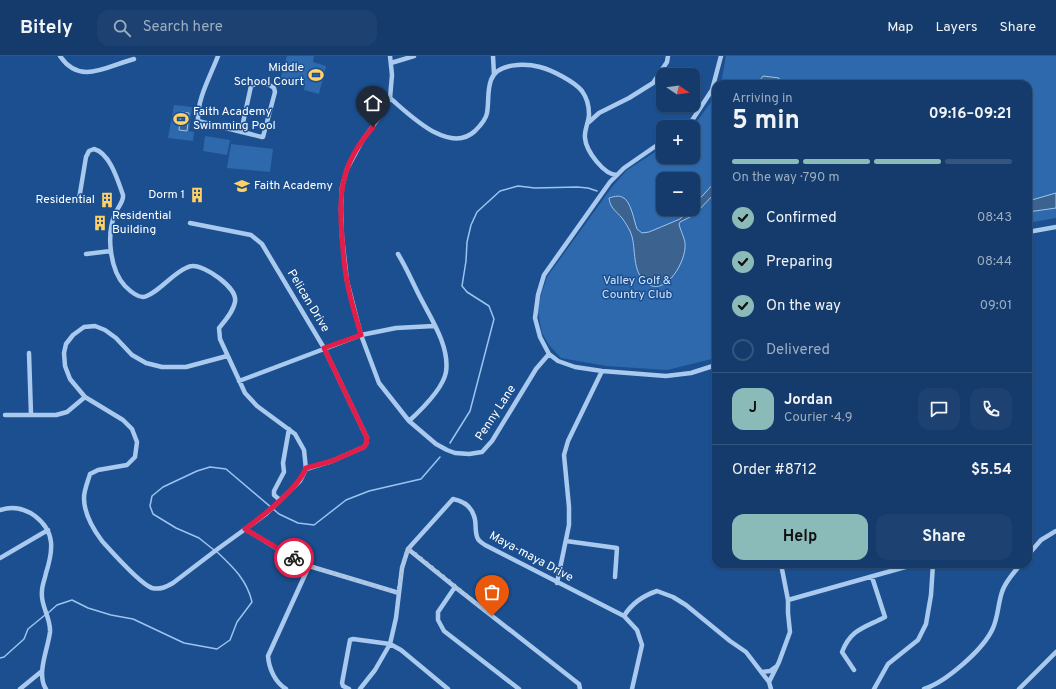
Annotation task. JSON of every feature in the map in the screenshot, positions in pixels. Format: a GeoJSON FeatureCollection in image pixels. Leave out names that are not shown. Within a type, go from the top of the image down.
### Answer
{"type":"FeatureCollection","features":[{"type":"Feature","properties":{"kind":"street"},"geometry":{"type":"LineString","coordinates":[[60,56],[72,69],[79,72],[88,73],[134,59]]}},
{"type":"Feature","properties":{"kind":"street"},"geometry":{"type":"LineString","coordinates":[[218,56],[201,100],[198,112],[198,121],[240,132],[263,137],[275,92],[274,88],[268,84],[259,82],[251,86],[240,132]]}},
{"type":"Feature","properties":{"kind":"street","name":"Penny Lane"},"geometry":{"type":"LineString","coordinates":[[390,56],[392,84],[390,98],[382,114],[362,140],[347,169],[342,188],[341,209],[344,263],[347,281],[361,335],[379,383],[409,421],[436,444],[455,453],[469,454],[482,452],[492,441],[536,369],[549,354]]}},
{"type":"Feature","properties":{"kind":"street"},"geometry":{"type":"LineString","coordinates":[[391,63],[414,56]]}},
{"type":"Feature","properties":{"kind":"street"},"geometry":{"type":"LineString","coordinates":[[493,56],[494,74]]}},
{"type":"Feature","properties":{"kind":"street"},"geometry":{"type":"LineString","coordinates":[[588,122],[599,113],[629,98],[653,83],[667,62],[668,56]]}},
{"type":"Feature","properties":{"kind":"street"},"geometry":{"type":"LineString","coordinates":[[715,80],[721,56]]}},
{"type":"Feature","properties":{"kind":"street"},"geometry":{"type":"LineString","coordinates":[[390,98],[414,119],[440,135],[455,139],[466,137],[481,125],[487,115],[489,91],[494,74],[500,69],[511,66],[527,65],[540,67],[553,72],[582,91],[589,107],[588,122],[584,137],[591,155],[596,162],[612,174],[617,175]]}},
{"type":"Feature","properties":{"kind":"street"},"geometry":{"type":"LineString","coordinates":[[692,120],[712,90]]}},
{"type":"Feature","properties":{"kind":"street"},"geometry":{"type":"LineString","coordinates":[[656,146],[624,168],[617,175],[583,219],[544,275],[538,295],[535,318],[540,337],[549,354],[558,361],[575,367],[602,371],[666,376],[691,373],[712,366]]}},
{"type":"Feature","properties":{"kind":"street"},"geometry":{"type":"LineString","coordinates":[[79,199],[86,157],[89,151],[94,149],[99,150],[112,167],[124,198],[115,214],[110,232],[111,251],[115,268],[125,286],[138,296],[145,297],[161,287],[176,273],[192,266],[206,270],[222,280],[234,294],[236,302],[232,311],[219,328],[220,339],[228,356],[239,381],[245,393],[257,406],[295,434],[301,442],[306,460],[306,468],[300,480],[266,514],[166,587],[153,588],[143,583],[102,541],[96,534],[86,514],[84,497],[90,474],[98,470],[127,465],[135,457],[137,442],[132,429],[123,420],[85,397],[70,379],[65,366],[64,353],[66,344],[73,335],[84,327],[94,326],[105,330],[116,338],[132,355],[146,363],[162,367],[186,367],[228,356]]}},
{"type":"Feature","properties":{"kind":"street","name":"Pelican Drive"},"geometry":{"type":"LineString","coordinates":[[190,223],[251,235],[262,244],[324,348],[367,438],[364,447],[332,461],[306,468]]}},
{"type":"Feature","properties":{"kind":"street"},"geometry":{"type":"LineString","coordinates":[[1032,231],[1056,227]]}},
{"type":"Feature","properties":{"kind":"street"},"geometry":{"type":"LineString","coordinates":[[86,254],[111,251]]}},
{"type":"Feature","properties":{"kind":"street"},"geometry":{"type":"LineString","coordinates":[[398,254],[440,335],[446,355],[446,373],[438,388],[424,406],[409,421]]}},
{"type":"Feature","properties":{"kind":"street"},"geometry":{"type":"LineString","coordinates":[[239,381],[361,335],[396,328],[434,326]]}},
{"type":"Feature","properties":{"kind":"street"},"geometry":{"type":"LineString","coordinates":[[29,353],[31,414]]}},
{"type":"Feature","properties":{"kind":"street"},"geometry":{"type":"LineString","coordinates":[[557,583],[569,525],[569,507],[564,455],[568,441],[602,371]]}},
{"type":"Feature","properties":{"kind":"street"},"geometry":{"type":"LineString","coordinates":[[5,415],[56,415],[67,412],[85,397]]}},
{"type":"Feature","properties":{"kind":"street"},"geometry":{"type":"LineString","coordinates":[[279,501],[274,495],[274,491],[284,472],[284,458],[289,429]]}},
{"type":"Feature","properties":{"kind":"street","name":"Maya-maya Drive"},"geometry":{"type":"LineString","coordinates":[[360,689],[375,670],[390,644],[396,618],[402,568],[408,548],[448,502],[453,499],[461,500],[468,506],[474,516],[478,540],[497,552],[624,616]]}},
{"type":"Feature","properties":{"kind":"street"},"geometry":{"type":"LineString","coordinates":[[0,510],[17,508],[28,511],[41,521],[48,530],[52,545],[50,560],[42,590],[42,600],[50,625],[50,633],[42,671],[46,689]]}},
{"type":"Feature","properties":{"kind":"street"},"geometry":{"type":"LineString","coordinates":[[245,529],[309,566],[398,593]]}},
{"type":"Feature","properties":{"kind":"street"},"geometry":{"type":"LineString","coordinates":[[0,558],[48,530]]}},
{"type":"Feature","properties":{"kind":"street"},"geometry":{"type":"LineString","coordinates":[[1032,550],[1040,540],[1056,531]]}},
{"type":"Feature","properties":{"kind":"street"},"geometry":{"type":"LineString","coordinates":[[566,541],[617,548],[615,577]]}},
{"type":"Feature","properties":{"kind":"street"},"geometry":{"type":"LineString","coordinates":[[408,548],[455,587],[579,684],[580,689]]}},
{"type":"Feature","properties":{"kind":"street"},"geometry":{"type":"LineString","coordinates":[[286,689],[277,680],[268,665],[268,656],[309,566]]}},
{"type":"Feature","properties":{"kind":"street"},"geometry":{"type":"LineString","coordinates":[[769,682],[778,665],[790,632],[788,600],[782,568]]}},
{"type":"Feature","properties":{"kind":"street"},"geometry":{"type":"LineString","coordinates":[[788,600],[902,568]]}},
{"type":"Feature","properties":{"kind":"street"},"geometry":{"type":"LineString","coordinates":[[874,689],[888,664],[918,640],[926,624],[932,595],[933,568]]}},
{"type":"Feature","properties":{"kind":"street"},"geometry":{"type":"LineString","coordinates":[[924,689],[933,686],[948,677],[974,653],[984,641],[993,629],[1002,591],[1018,568]]}},
{"type":"Feature","properties":{"kind":"street"},"geometry":{"type":"LineString","coordinates":[[854,670],[842,652],[846,642],[853,634],[885,617],[872,577]]}},
{"type":"Feature","properties":{"kind":"street"},"geometry":{"type":"LineString","coordinates":[[455,587],[438,612],[438,620],[444,631],[519,689]]}},
{"type":"Feature","properties":{"kind":"street"},"geometry":{"type":"LineString","coordinates":[[632,689],[642,645],[636,630],[624,616],[630,607],[645,595],[657,591],[673,597],[686,605],[730,641],[746,652],[769,682],[771,689]]}},
{"type":"Feature","properties":{"kind":"street"},"geometry":{"type":"LineString","coordinates":[[349,689],[342,683],[350,640],[353,639],[390,644],[401,650],[448,689]]}},
{"type":"Feature","properties":{"kind":"street"},"geometry":{"type":"LineString","coordinates":[[1019,689],[1056,652]]}},
{"type":"Feature","properties":{"kind":"street"},"geometry":{"type":"LineString","coordinates":[[762,672],[770,670],[778,665]]}},
{"type":"Feature","properties":{"kind":"street"},"geometry":{"type":"LineString","coordinates":[[20,689],[42,671]]}},
{"type":"Feature","properties":{"kind":"green space"},"geometry":{"type":"Polygon","coordinates":[[[287,56],[314,56],[313,62],[326,66],[319,94],[304,90],[305,83],[281,77],[287,56]]]}},
{"type":"Feature","properties":{"kind":"green space"},"geometry":{"type":"Polygon","coordinates":[[[726,56],[1056,56],[1056,218],[1032,222],[1032,80],[722,80],[726,56]]]}},
{"type":"Feature","properties":{"kind":"green space","name":"Valley Golf & Country Club"},"geometry":{"type":"Polygon","coordinates":[[[712,101],[712,359],[667,370],[606,366],[561,358],[549,345],[542,333],[537,307],[547,277],[612,187],[627,170],[656,151],[656,164],[700,164],[700,120],[698,120],[712,101]]]}},
{"type":"Feature","properties":{"kind":"green space","name":"Faith Academy Swimming Pool"},"geometry":{"type":"Polygon","coordinates":[[[174,105],[192,107],[189,131],[194,132],[193,141],[168,138],[174,105]]]}},
{"type":"Feature","properties":{"kind":"green space"},"geometry":{"type":"Polygon","coordinates":[[[205,136],[230,140],[227,155],[203,151],[205,136]]]}},
{"type":"Feature","properties":{"kind":"green space"},"geometry":{"type":"Polygon","coordinates":[[[231,144],[273,149],[270,172],[227,168],[231,144]]]}},
{"type":"Feature","properties":{"kind":"shaded area"},"geometry":{"type":"Polygon","coordinates":[[[763,76],[779,78],[779,80],[760,80],[763,76]]]}},
{"type":"Feature","properties":{"kind":"shaded area"},"geometry":{"type":"Polygon","coordinates":[[[181,112],[189,113],[187,131],[179,130],[181,112]]]}},
{"type":"Feature","properties":{"kind":"shaded area"},"geometry":{"type":"Polygon","coordinates":[[[712,185],[712,196],[700,209],[700,198],[712,185]]]}},
{"type":"Feature","properties":{"kind":"shaded area"},"geometry":{"type":"Polygon","coordinates":[[[1056,193],[1056,208],[1032,211],[1032,200],[1056,193]]]}},
{"type":"Feature","properties":{"kind":"shaded area"},"geometry":{"type":"Polygon","coordinates":[[[619,196],[628,202],[637,229],[642,233],[649,232],[680,219],[683,216],[692,216],[679,224],[685,245],[681,263],[677,271],[665,283],[658,286],[651,286],[644,281],[637,270],[630,231],[622,218],[612,207],[609,198],[619,196]]]}},
{"type":"Feature","properties":{"kind":"waterway"},"geometry":{"type":"LineString","coordinates":[[450,443],[470,411],[494,319],[489,306],[467,292],[462,286],[467,242],[471,225],[477,212],[500,191],[518,186],[535,188],[577,187],[597,191]]}},
{"type":"Feature","properties":{"kind":"waterway"},"geometry":{"type":"LineString","coordinates":[[214,550],[199,538],[176,528],[153,514],[150,506],[152,496],[163,487],[197,471],[210,467],[226,469],[279,514],[298,523],[314,525],[346,500],[369,491],[421,479],[440,457]]}},
{"type":"Feature","properties":{"kind":"waterway"},"geometry":{"type":"LineString","coordinates":[[48,613],[57,605],[72,600],[88,608],[111,615],[133,619],[184,643],[217,649],[230,640],[237,622],[252,602],[247,587],[239,574],[217,552]]}},
{"type":"Feature","properties":{"kind":"waterway"},"geometry":{"type":"LineString","coordinates":[[0,658],[4,657],[24,639],[28,629],[45,615]]}},
{"type":"Feature","properties":{"kind":"way so far"},"geometry":{"type":"LineString","coordinates":[[294,558],[309,566],[398,593],[402,568],[408,548],[492,616]]}},
{"type":"Feature","properties":{"kind":"place","name":"Middle School Court"},"geometry":{"type":"Point","coordinates":[316,75]}},
{"type":"Feature","properties":{"kind":"place","name":"Faith Academy Swimming Pool"},"geometry":{"type":"Point","coordinates":[181,119]}},
{"type":"Feature","properties":{"kind":"place","name":"Faith Academy"},"geometry":{"type":"Point","coordinates":[242,186]}},
{"type":"Feature","properties":{"kind":"place","name":"Dorm 1"},"geometry":{"type":"Point","coordinates":[197,195]}},
{"type":"Feature","properties":{"kind":"place","name":"Residential"},"geometry":{"type":"Point","coordinates":[107,200]}},
{"type":"Feature","properties":{"kind":"place","name":"Residential Building"},"geometry":{"type":"Point","coordinates":[100,223]}},
{"type":"Feature","properties":{"kind":"route"},"geometry":{"type":"LineString","coordinates":[[294,558],[245,529],[266,514],[300,480],[304,475],[306,468],[332,461],[364,447],[366,444],[367,438],[324,348],[361,335],[347,281],[344,263],[341,209],[342,188],[347,169],[362,140],[373,127]]}}]}
